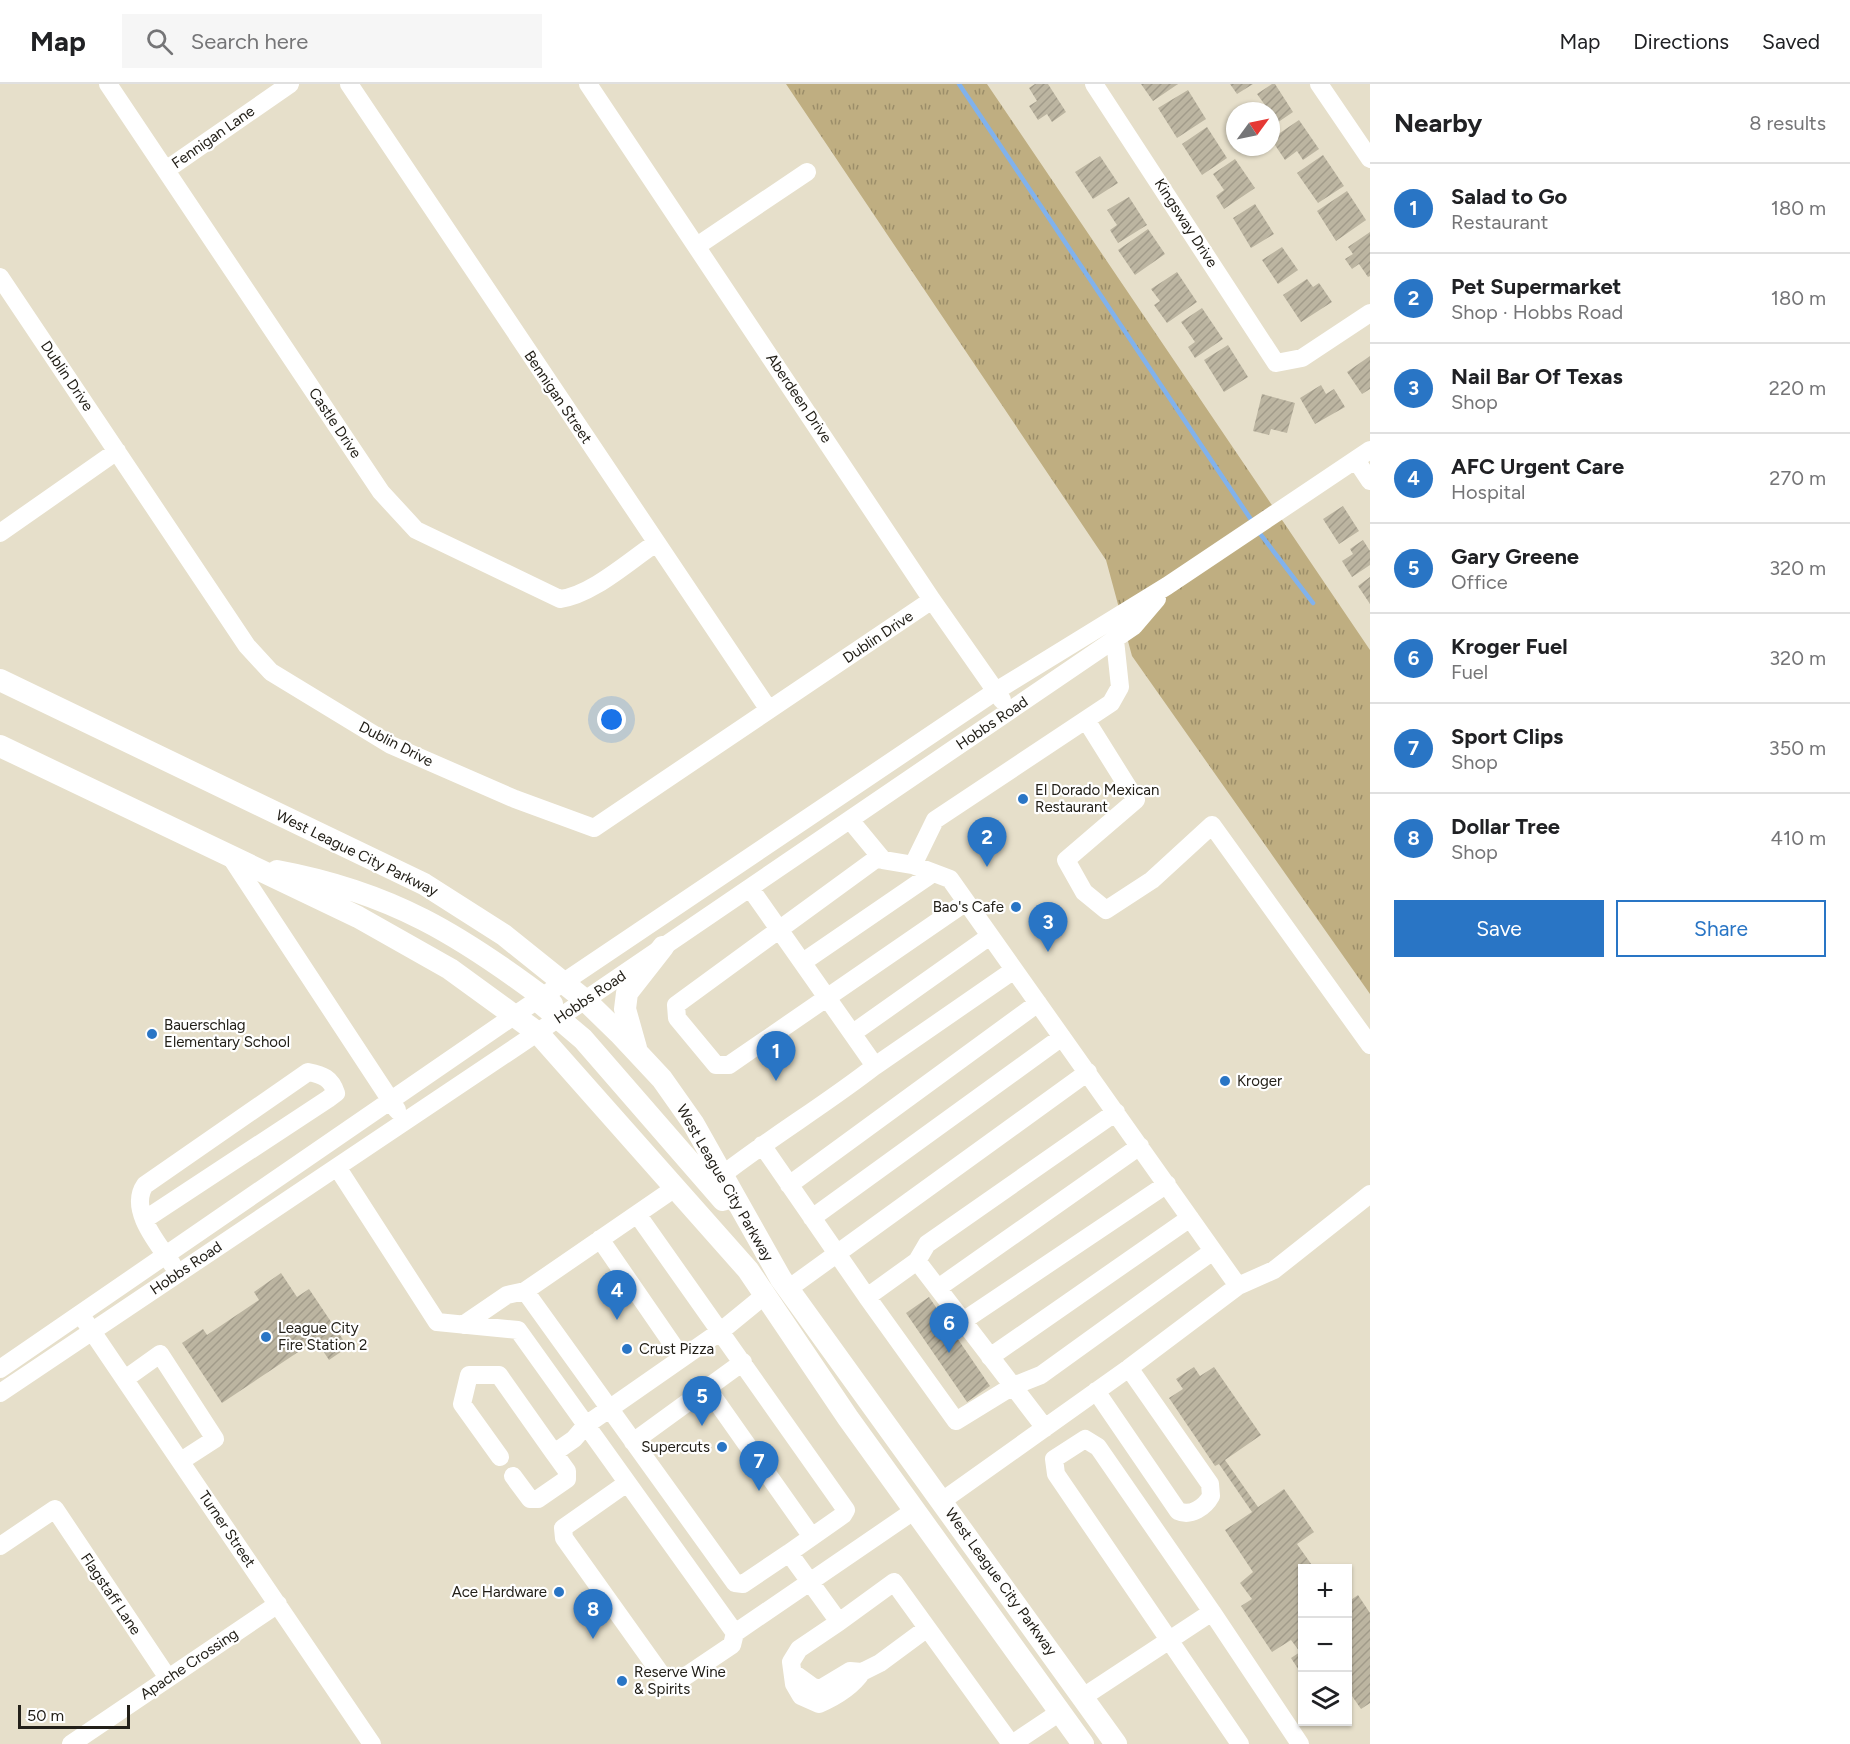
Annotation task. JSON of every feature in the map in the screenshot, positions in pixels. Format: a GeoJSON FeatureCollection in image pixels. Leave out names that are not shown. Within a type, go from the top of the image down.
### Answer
{"type":"FeatureCollection","features":[{"type":"Feature","properties":{"kind":"main road","name":"West League City Parkway"},"geometry":{"type":"LineString","coordinates":[[0,680],[424,884],[504,935],[585,1000],[662,1079],[693,1123],[848,1418],[1083,1744]]}},
{"type":"Feature","properties":{"kind":"main road","name":"West League City Parkway"},"geometry":{"type":"LineString","coordinates":[[0,746],[358,917],[450,969],[537,1033],[748,1270],[778,1288],[942,1501],[1116,1744]]}},
{"type":"Feature","properties":{"kind":"main road"},"geometry":{"type":"LineString","coordinates":[[235,859],[317,877],[402,908],[464,941],[562,1016],[702,1174],[778,1288]]}},
{"type":"Feature","properties":{"kind":"main road"},"geometry":{"type":"LineString","coordinates":[[637,1052],[625,1009],[627,993],[663,947]]}},
{"type":"Feature","properties":{"kind":"main road"},"geometry":{"type":"LineString","coordinates":[[915,1510],[942,1501]]}},
{"type":"Feature","properties":{"kind":"main road"},"geometry":{"type":"LineString","coordinates":[[1060,1712],[1083,1697]]}},
{"type":"Feature","properties":{"kind":"street","name":"Castle Drive"},"geometry":{"type":"LineString","coordinates":[[108,84],[381,492],[416,530],[560,599],[572,597],[587,590],[656,543]]}},
{"type":"Feature","properties":{"kind":"street","name":"Fennigan Lane"},"geometry":{"type":"LineString","coordinates":[[166,170],[290,84]]}},
{"type":"Feature","properties":{"kind":"street","name":"Bennigan Street"},"geometry":{"type":"LineString","coordinates":[[348,84],[770,710]]}},
{"type":"Feature","properties":{"kind":"street","name":"Aberdeen Drive"},"geometry":{"type":"LineString","coordinates":[[588,84],[932,600],[1010,711]]}},
{"type":"Feature","properties":{"kind":"street","name":"Kingsway Drive"},"geometry":{"type":"LineString","coordinates":[[1094,84],[1276,363],[1302,358],[1370,313]]}},
{"type":"Feature","properties":{"kind":"street"},"geometry":{"type":"LineString","coordinates":[[1318,84],[1370,159]]}},
{"type":"Feature","properties":{"kind":"street"},"geometry":{"type":"LineString","coordinates":[[697,246],[807,172]]}},
{"type":"Feature","properties":{"kind":"street","name":"Dublin Drive"},"geometry":{"type":"LineString","coordinates":[[0,277],[247,646],[271,672],[391,745],[515,799],[594,828],[932,600]]}},
{"type":"Feature","properties":{"kind":"street"},"geometry":{"type":"LineString","coordinates":[[0,533],[117,452]]}},
{"type":"Feature","properties":{"kind":"street"},"geometry":{"type":"LineString","coordinates":[[1363,455],[1370,482]]}},
{"type":"Feature","properties":{"kind":"street","name":"Hobbs Road"},"geometry":{"type":"LineString","coordinates":[[0,1369],[514,1015],[996,691],[1167,586],[1363,455]]}},
{"type":"Feature","properties":{"kind":"street","name":"Hobbs Road"},"geometry":{"type":"LineString","coordinates":[[0,1393],[537,1033],[1115,640],[1134,626],[1167,586]]}},
{"type":"Feature","properties":{"kind":"street"},"geometry":{"type":"LineString","coordinates":[[913,865],[935,820],[1111,703],[1120,687],[1115,640]]}},
{"type":"Feature","properties":{"kind":"street"},"geometry":{"type":"LineString","coordinates":[[1086,720],[1136,800],[1066,860],[1084,892],[1106,910],[1152,880],[1212,825],[1370,1045]]}},
{"type":"Feature","properties":{"kind":"street"},"geometry":{"type":"LineString","coordinates":[[850,820],[883,860],[913,865],[950,879],[1238,1286]]}},
{"type":"Feature","properties":{"kind":"street"},"geometry":{"type":"LineString","coordinates":[[880,856],[679,1002],[675,1009],[677,1018],[716,1065],[724,1067],[966,902]]}},
{"type":"Feature","properties":{"kind":"street"},"geometry":{"type":"LineString","coordinates":[[235,859],[405,1122]]}},
{"type":"Feature","properties":{"kind":"street"},"geometry":{"type":"LineString","coordinates":[[803,962],[933,873]]}},
{"type":"Feature","properties":{"kind":"street"},"geometry":{"type":"LineString","coordinates":[[750,888],[875,1066]]}},
{"type":"Feature","properties":{"kind":"street"},"geometry":{"type":"LineString","coordinates":[[853,1033],[990,936]]}},
{"type":"Feature","properties":{"kind":"street"},"geometry":{"type":"LineString","coordinates":[[721,1176],[762,1144],[836,1096],[875,1066],[1014,970]]}},
{"type":"Feature","properties":{"kind":"street"},"geometry":{"type":"LineString","coordinates":[[789,1185],[1038,1003]]}},
{"type":"Feature","properties":{"kind":"street"},"geometry":{"type":"LineString","coordinates":[[812,1218],[1062,1037]]}},
{"type":"Feature","properties":{"kind":"street"},"geometry":{"type":"LineString","coordinates":[[144,1220],[328,1099],[336,1093],[333,1084],[323,1075],[308,1072],[145,1185],[140,1192],[139,1204],[144,1220],[178,1274]]}},
{"type":"Feature","properties":{"kind":"street"},"geometry":{"type":"LineString","coordinates":[[554,1453],[574,1439],[586,1425],[721,1331],[778,1288],[837,1253],[1088,1072]]}},
{"type":"Feature","properties":{"kind":"street"},"geometry":{"type":"LineString","coordinates":[[867,1297],[917,1261],[927,1244],[1116,1112]]}},
{"type":"Feature","properties":{"kind":"street"},"geometry":{"type":"LineString","coordinates":[[762,1144],[956,1421],[1012,1386],[1041,1375],[1213,1251]]}},
{"type":"Feature","properties":{"kind":"street"},"geometry":{"type":"LineString","coordinates":[[938,1288],[1140,1146]]}},
{"type":"Feature","properties":{"kind":"street"},"geometry":{"type":"LineString","coordinates":[[337,1167],[437,1322],[518,1330],[735,1633]]}},
{"type":"Feature","properties":{"kind":"street"},"geometry":{"type":"LineString","coordinates":[[963,1321],[1167,1184]]}},
{"type":"Feature","properties":{"kind":"street"},"geometry":{"type":"LineString","coordinates":[[463,1325],[507,1295],[525,1290],[675,1188]]}},
{"type":"Feature","properties":{"kind":"street"},"geometry":{"type":"LineString","coordinates":[[942,1501],[1129,1368],[1238,1286],[1274,1270],[1370,1194]]}},
{"type":"Feature","properties":{"kind":"street"},"geometry":{"type":"LineString","coordinates":[[525,1290],[735,1583],[743,1584],[789,1553],[843,1515],[846,1510],[637,1214]]}},
{"type":"Feature","properties":{"kind":"street"},"geometry":{"type":"LineString","coordinates":[[990,1357],[1190,1218]]}},
{"type":"Feature","properties":{"kind":"street"},"geometry":{"type":"LineString","coordinates":[[600,1239],[682,1358]]}},
{"type":"Feature","properties":{"kind":"street"},"geometry":{"type":"LineString","coordinates":[[917,1261],[1012,1386],[1040,1431],[1054,1459],[1056,1474],[1240,1744]]}},
{"type":"Feature","properties":{"kind":"street","name":"Turner Street"},"geometry":{"type":"LineString","coordinates":[[81,1315],[372,1744]]}},
{"type":"Feature","properties":{"kind":"street"},"geometry":{"type":"LineString","coordinates":[[125,1379],[160,1354],[214,1439],[181,1461]]}},
{"type":"Feature","properties":{"kind":"street"},"geometry":{"type":"LineString","coordinates":[[633,1442],[743,1362]]}},
{"type":"Feature","properties":{"kind":"street"},"geometry":{"type":"LineString","coordinates":[[1096,1391],[1179,1511],[1184,1514],[1193,1512],[1211,1496],[1210,1484],[1129,1368]]}},
{"type":"Feature","properties":{"kind":"street"},"geometry":{"type":"LineString","coordinates":[[500,1457],[462,1404],[469,1375],[499,1375],[567,1471],[567,1479],[538,1499],[530,1499],[513,1476]]}},
{"type":"Feature","properties":{"kind":"street"},"geometry":{"type":"LineString","coordinates":[[708,1388],[812,1537]]}},
{"type":"Feature","properties":{"kind":"street"},"geometry":{"type":"LineString","coordinates":[[1054,1459],[1085,1439],[1098,1447],[1300,1744]]}},
{"type":"Feature","properties":{"kind":"street"},"geometry":{"type":"LineString","coordinates":[[627,1483],[563,1528],[564,1538],[666,1681],[677,1682],[732,1645],[735,1633],[915,1510]]}},
{"type":"Feature","properties":{"kind":"street","name":"Flagstaff Lane"},"geometry":{"type":"LineString","coordinates":[[0,1546],[55,1509],[168,1678]]}},
{"type":"Feature","properties":{"kind":"street"},"geometry":{"type":"LineString","coordinates":[[789,1553],[839,1622]]}},
{"type":"Feature","properties":{"kind":"street"},"geometry":{"type":"LineString","coordinates":[[926,1629],[880,1663],[862,1672],[850,1671],[820,1689],[813,1687],[795,1674],[791,1662],[799,1649],[894,1582],[1011,1744],[1060,1712]]}},
{"type":"Feature","properties":{"kind":"street","name":"Apache Crossing"},"geometry":{"type":"LineString","coordinates":[[71,1744],[278,1604]]}},
{"type":"Feature","properties":{"kind":"street"},"geometry":{"type":"LineString","coordinates":[[1083,1697],[1212,1612]]}},
{"type":"Feature","properties":{"kind":"green space"},"geometry":{"type":"Polygon","coordinates":[[[786,84],[987,84],[1370,650],[1370,994],[1132,656],[1106,560],[786,84]]]}},
{"type":"Feature","properties":{"kind":"building"},"geometry":{"type":"Polygon","coordinates":[[[1035,84],[1048,84],[1066,112],[1052,122],[1047,114],[1038,120],[1029,106],[1037,101],[1029,88],[1035,84]]]}},
{"type":"Feature","properties":{"kind":"building"},"geometry":{"type":"Polygon","coordinates":[[[1141,84],[1178,84],[1153,101],[1141,84]]]}},
{"type":"Feature","properties":{"kind":"building"},"geometry":{"type":"Polygon","coordinates":[[[1230,84],[1253,84],[1237,94],[1230,84]]]}},
{"type":"Feature","properties":{"kind":"building"},"geometry":{"type":"Polygon","coordinates":[[[1275,84],[1293,112],[1280,121],[1280,102],[1263,102],[1257,94],[1275,84]]]}},
{"type":"Feature","properties":{"kind":"building"},"geometry":{"type":"Polygon","coordinates":[[[1188,90],[1206,119],[1177,138],[1158,108],[1188,90]]]}},
{"type":"Feature","properties":{"kind":"building"},"geometry":{"type":"Polygon","coordinates":[[[1299,120],[1319,149],[1303,160],[1297,151],[1285,160],[1280,152],[1280,133],[1299,120]]]}},
{"type":"Feature","properties":{"kind":"building"},"geometry":{"type":"Polygon","coordinates":[[[1207,127],[1227,158],[1202,175],[1182,144],[1207,127]]]}},
{"type":"Feature","properties":{"kind":"building"},"geometry":{"type":"Polygon","coordinates":[[[1323,155],[1344,186],[1318,203],[1297,173],[1323,155]]]}},
{"type":"Feature","properties":{"kind":"building"},"geometry":{"type":"Polygon","coordinates":[[[1100,156],[1118,183],[1093,199],[1075,172],[1100,156]]]}},
{"type":"Feature","properties":{"kind":"building"},"geometry":{"type":"Polygon","coordinates":[[[1235,159],[1255,188],[1224,209],[1216,196],[1224,190],[1213,174],[1235,159]]]}},
{"type":"Feature","properties":{"kind":"building"},"geometry":{"type":"Polygon","coordinates":[[[1347,191],[1366,220],[1336,241],[1317,211],[1347,191]]]}},
{"type":"Feature","properties":{"kind":"building"},"geometry":{"type":"Polygon","coordinates":[[[1129,197],[1147,225],[1118,243],[1110,230],[1117,225],[1107,210],[1129,197]]]}},
{"type":"Feature","properties":{"kind":"building"},"geometry":{"type":"Polygon","coordinates":[[[1255,204],[1274,234],[1251,248],[1233,218],[1255,204]]]}},
{"type":"Feature","properties":{"kind":"building"},"geometry":{"type":"Polygon","coordinates":[[[1148,229],[1165,254],[1135,275],[1118,250],[1148,229]]]}},
{"type":"Feature","properties":{"kind":"building"},"geometry":{"type":"Polygon","coordinates":[[[1370,232],[1370,276],[1368,277],[1359,264],[1352,269],[1345,259],[1353,254],[1348,247],[1370,232]]]}},
{"type":"Feature","properties":{"kind":"building"},"geometry":{"type":"Polygon","coordinates":[[[1282,247],[1298,270],[1278,284],[1262,260],[1282,247]]]}},
{"type":"Feature","properties":{"kind":"building"},"geometry":{"type":"Polygon","coordinates":[[[1177,272],[1197,302],[1167,323],[1154,305],[1160,301],[1151,289],[1177,272]]]}},
{"type":"Feature","properties":{"kind":"building"},"geometry":{"type":"Polygon","coordinates":[[[1307,279],[1313,287],[1319,283],[1332,302],[1301,322],[1283,295],[1307,279]]]}},
{"type":"Feature","properties":{"kind":"building"},"geometry":{"type":"Polygon","coordinates":[[[1202,308],[1223,339],[1195,358],[1188,347],[1195,342],[1181,322],[1202,308]]]}},
{"type":"Feature","properties":{"kind":"building"},"geometry":{"type":"Polygon","coordinates":[[[1228,345],[1248,377],[1224,392],[1204,360],[1228,345]]]}},
{"type":"Feature","properties":{"kind":"building"},"geometry":{"type":"Polygon","coordinates":[[[1370,356],[1370,389],[1362,394],[1347,372],[1370,356]]]}},
{"type":"Feature","properties":{"kind":"building"},"geometry":{"type":"Polygon","coordinates":[[[1321,385],[1326,394],[1334,389],[1345,407],[1315,424],[1300,398],[1321,385]]]}},
{"type":"Feature","properties":{"kind":"building"},"geometry":{"type":"Polygon","coordinates":[[[1262,394],[1295,403],[1287,433],[1271,429],[1269,435],[1253,431],[1262,394]]]}},
{"type":"Feature","properties":{"kind":"building"},"geometry":{"type":"Polygon","coordinates":[[[1343,506],[1359,531],[1339,544],[1323,519],[1343,506]]]}},
{"type":"Feature","properties":{"kind":"building"},"geometry":{"type":"Polygon","coordinates":[[[1363,540],[1370,551],[1370,565],[1352,577],[1342,561],[1353,554],[1350,549],[1363,540]]]}},
{"type":"Feature","properties":{"kind":"building"},"geometry":{"type":"Polygon","coordinates":[[[1370,577],[1370,604],[1358,586],[1370,577]]]}},
{"type":"Feature","properties":{"kind":"building","name":"League City Fire Station 2"},"geometry":{"type":"Polygon","coordinates":[[[281,1273],[297,1297],[309,1289],[348,1347],[329,1360],[316,1340],[222,1403],[182,1343],[203,1329],[207,1335],[259,1300],[254,1292],[281,1273]]]}},
{"type":"Feature","properties":{"kind":"building"},"geometry":{"type":"Polygon","coordinates":[[[929,1297],[990,1386],[967,1402],[906,1313],[929,1297]]]}},
{"type":"Feature","properties":{"kind":"building"},"geometry":{"type":"Polygon","coordinates":[[[1194,1367],[1200,1376],[1214,1367],[1261,1435],[1225,1460],[1258,1507],[1284,1489],[1314,1532],[1297,1544],[1311,1564],[1298,1564],[1298,1649],[1291,1640],[1272,1652],[1241,1606],[1252,1599],[1240,1583],[1253,1572],[1225,1530],[1252,1512],[1219,1464],[1215,1466],[1169,1398],[1183,1389],[1176,1379],[1194,1367]]]}},
{"type":"Feature","properties":{"kind":"building"},"geometry":{"type":"Polygon","coordinates":[[[1358,1595],[1370,1613],[1370,1703],[1361,1709],[1352,1696],[1352,1599],[1358,1595]]]}},
{"type":"Feature","properties":{"kind":"building"},"geometry":{"type":"Polygon","coordinates":[[[1298,1653],[1298,1669],[1291,1658],[1298,1653]]]}},
{"type":"Feature","properties":{"kind":"waterway"},"geometry":{"type":"LineString","coordinates":[[959,84],[1254,524]]}},
{"type":"Feature","properties":{"kind":"waterway"},"geometry":{"type":"LineString","coordinates":[[1258,531],[1313,603]]}},
{"type":"Feature","properties":{"kind":"place","name":"El Dorado Mexican Restaurant"},"geometry":{"type":"Point","coordinates":[1023,799]}},
{"type":"Feature","properties":{"kind":"place","name":"Pet Supermarket"},"geometry":{"type":"Point","coordinates":[987,867]}},
{"type":"Feature","properties":{"kind":"place","name":"Bao's Cafe"},"geometry":{"type":"Point","coordinates":[1016,907]}},
{"type":"Feature","properties":{"kind":"place","name":"Nail Bar Of Texas"},"geometry":{"type":"Point","coordinates":[1048,952]}},
{"type":"Feature","properties":{"kind":"place","name":"Bauerschlag Elementary School"},"geometry":{"type":"Point","coordinates":[152,1034]}},
{"type":"Feature","properties":{"kind":"place","name":"Salad to Go"},"geometry":{"type":"Point","coordinates":[776,1081]}},
{"type":"Feature","properties":{"kind":"place","name":"Kroger"},"geometry":{"type":"Point","coordinates":[1225,1081]}},
{"type":"Feature","properties":{"kind":"place","name":"AFC Urgent Care"},"geometry":{"type":"Point","coordinates":[617,1320]}},
{"type":"Feature","properties":{"kind":"place","name":"League City Fire Station 2"},"geometry":{"type":"Point","coordinates":[266,1337]}},
{"type":"Feature","properties":{"kind":"place","name":"Crust Pizza"},"geometry":{"type":"Point","coordinates":[627,1349]}},
{"type":"Feature","properties":{"kind":"place","name":"Kroger Fuel"},"geometry":{"type":"Point","coordinates":[949,1353]}},
{"type":"Feature","properties":{"kind":"place","name":"Gary Greene"},"geometry":{"type":"Point","coordinates":[702,1426]}},
{"type":"Feature","properties":{"kind":"place","name":"Supercuts"},"geometry":{"type":"Point","coordinates":[722,1447]}},
{"type":"Feature","properties":{"kind":"place","name":"Sport Clips"},"geometry":{"type":"Point","coordinates":[759,1491]}},
{"type":"Feature","properties":{"kind":"place","name":"Ace Hardware"},"geometry":{"type":"Point","coordinates":[559,1592]}},
{"type":"Feature","properties":{"kind":"place","name":"Dollar Tree"},"geometry":{"type":"Point","coordinates":[593,1639]}},
{"type":"Feature","properties":{"kind":"place","name":"Reserve Wine & Spirits"},"geometry":{"type":"Point","coordinates":[622,1681]}}]}
